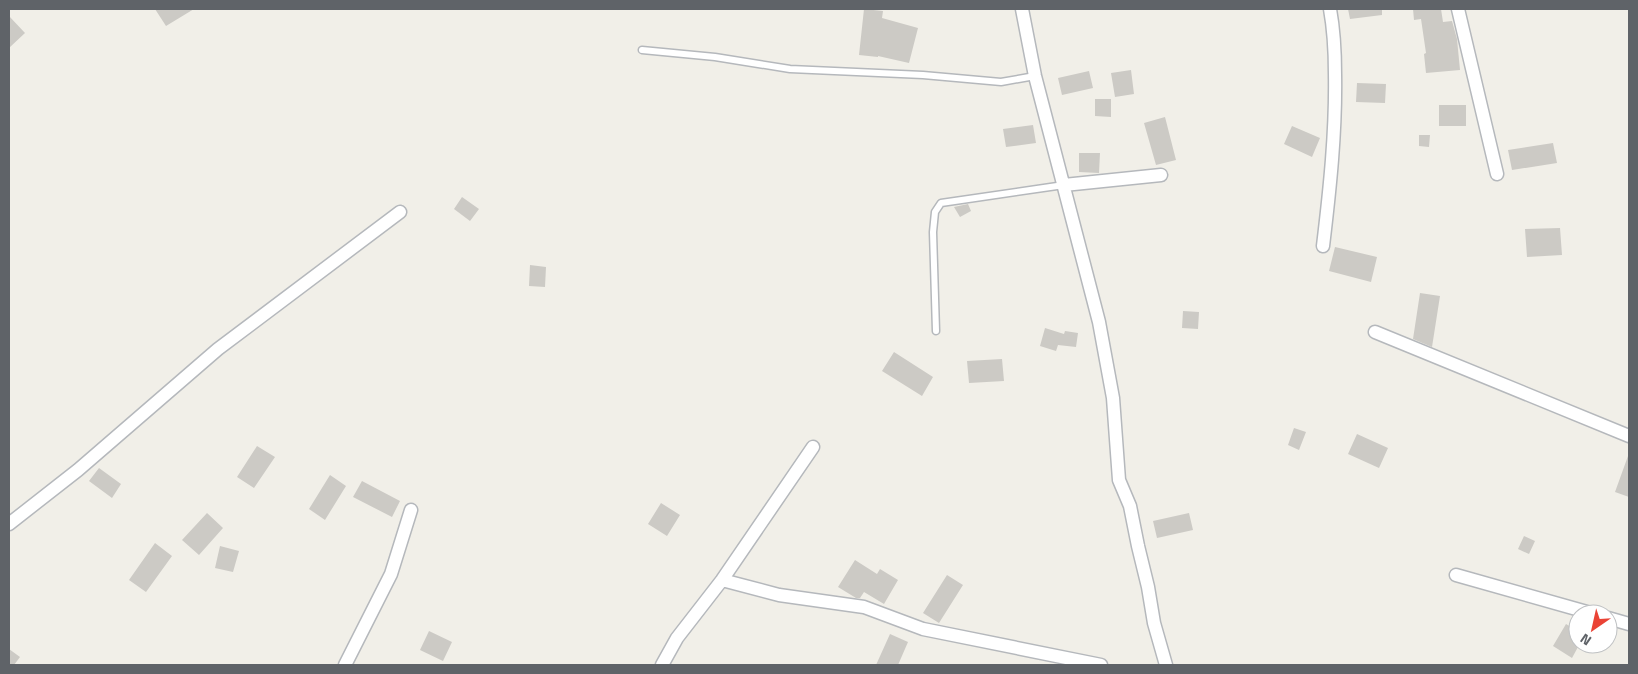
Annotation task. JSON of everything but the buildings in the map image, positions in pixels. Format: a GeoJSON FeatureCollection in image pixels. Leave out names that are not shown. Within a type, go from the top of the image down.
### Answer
{"type":"FeatureCollection","features":[{"type":"Feature","properties":{"kind":"street"},"geometry":{"type":"LineString","coordinates":[[1022,9],[1035,76],[1099,322],[1113,398],[1119,480],[1130,506],[1148,587],[1162,664]]}},
{"type":"Feature","properties":{"kind":"street"},"geometry":{"type":"LineString","coordinates":[[1323,246],[1333,161],[1336,107],[1334,32],[1330,9]]}},
{"type":"Feature","properties":{"kind":"street"},"geometry":{"type":"LineString","coordinates":[[1458,9],[1497,174]]}},
{"type":"Feature","properties":{"kind":"street"},"geometry":{"type":"LineString","coordinates":[[1064,185],[1161,175]]}},
{"type":"Feature","properties":{"kind":"street"},"geometry":{"type":"LineString","coordinates":[[9,524],[78,470],[218,349],[400,212]]}},
{"type":"Feature","properties":{"kind":"street"},"geometry":{"type":"LineString","coordinates":[[1375,332],[1629,434]]}},
{"type":"Feature","properties":{"kind":"street"},"geometry":{"type":"LineString","coordinates":[[662,665],[677,638],[722,580],[812,447]]}},
{"type":"Feature","properties":{"kind":"street"},"geometry":{"type":"LineString","coordinates":[[345,665],[391,574],[411,510]]}},
{"type":"Feature","properties":{"kind":"street"},"geometry":{"type":"LineString","coordinates":[[1456,575],[1568,607]]}},
{"type":"Feature","properties":{"kind":"street"},"geometry":{"type":"LineString","coordinates":[[722,580],[779,595],[864,607],[923,629],[1101,665]]}},
{"type":"Feature","properties":{"kind":"lane"},"geometry":{"type":"LineString","coordinates":[[642,50],[715,57],[790,69],[922,75],[1001,82],[1035,76]]}},
{"type":"Feature","properties":{"kind":"lane"},"geometry":{"type":"LineString","coordinates":[[936,331],[933,232],[935,212],[941,203],[1064,185]]}}]}
